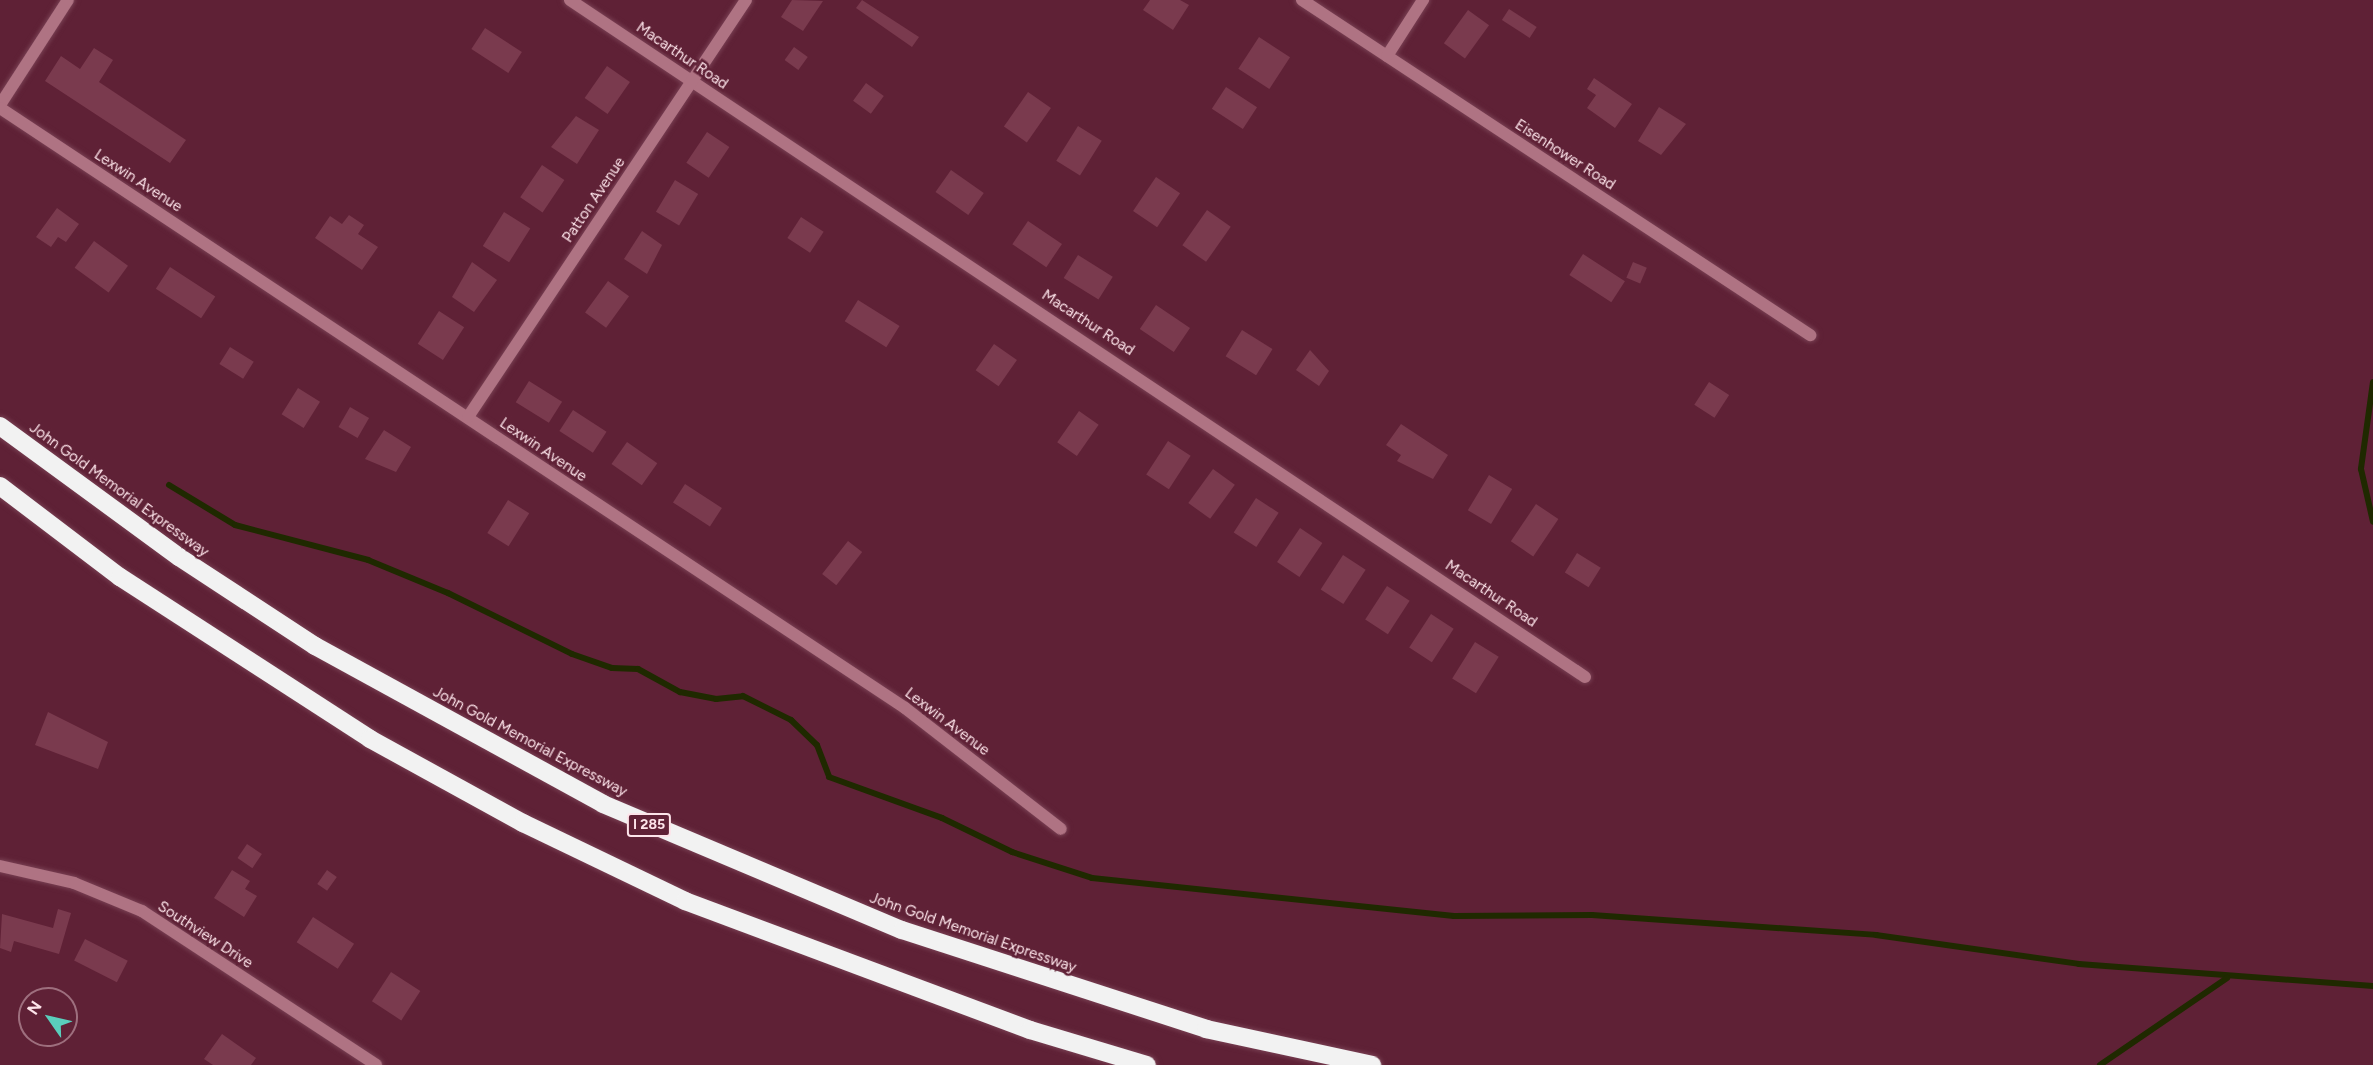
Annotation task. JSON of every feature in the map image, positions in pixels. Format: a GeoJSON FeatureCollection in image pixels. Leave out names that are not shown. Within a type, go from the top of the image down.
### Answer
{"type":"FeatureCollection","features":[{"type":"Feature","properties":{"kind":"highway","name":"John Gold Memorial Expressway"},"geometry":{"type":"LineString","coordinates":[[0,426],[179,557],[315,646],[603,804],[902,930],[1206,1029],[1372,1065]]}},
{"type":"Feature","properties":{"kind":"highway"},"geometry":{"type":"LineString","coordinates":[[0,486],[120,577],[370,739],[523,824],[685,900],[1030,1030],[1147,1065]]}},
{"type":"Feature","properties":{"kind":"street"},"geometry":{"type":"LineString","coordinates":[[0,107],[68,0]]}},
{"type":"Feature","properties":{"kind":"street","name":"Macarthur Road"},"geometry":{"type":"LineString","coordinates":[[570,0],[1585,677]]}},
{"type":"Feature","properties":{"kind":"street","name":"Patton Avenue"},"geometry":{"type":"LineString","coordinates":[[468,417],[746,0]]}},
{"type":"Feature","properties":{"kind":"street","name":"Eisenhower Road"},"geometry":{"type":"LineString","coordinates":[[1302,0],[1810,335]]}},
{"type":"Feature","properties":{"kind":"street"},"geometry":{"type":"LineString","coordinates":[[1387,56],[1423,0]]}},
{"type":"Feature","properties":{"kind":"street","name":"Lexwin Avenue"},"geometry":{"type":"LineString","coordinates":[[0,107],[905,708],[1061,829]]}},
{"type":"Feature","properties":{"kind":"street","name":"Southview Drive"},"geometry":{"type":"LineString","coordinates":[[0,866],[74,883],[142,911],[376,1065]]}},
{"type":"Feature","properties":{"kind":"building"},"geometry":{"type":"Polygon","coordinates":[[[792,0],[823,1],[803,31],[781,17],[792,0]]]}},
{"type":"Feature","properties":{"kind":"building"},"geometry":{"type":"Polygon","coordinates":[[[862,0],[919,37],[912,47],[856,8],[862,0]]]}},
{"type":"Feature","properties":{"kind":"building"},"geometry":{"type":"Polygon","coordinates":[[[1150,0],[1180,0],[1189,5],[1173,30],[1143,10],[1150,0]]]}},
{"type":"Feature","properties":{"kind":"building"},"geometry":{"type":"Polygon","coordinates":[[[1509,9],[1537,27],[1530,38],[1502,20],[1509,9]]]}},
{"type":"Feature","properties":{"kind":"building"},"geometry":{"type":"Polygon","coordinates":[[[1468,10],[1489,25],[1465,58],[1444,43],[1468,10]]]}},
{"type":"Feature","properties":{"kind":"building"},"geometry":{"type":"Polygon","coordinates":[[[485,28],[522,52],[508,73],[471,49],[485,28]]]}},
{"type":"Feature","properties":{"kind":"building"},"geometry":{"type":"Polygon","coordinates":[[[1259,37],[1290,57],[1269,89],[1238,69],[1259,37]]]}},
{"type":"Feature","properties":{"kind":"building"},"geometry":{"type":"Polygon","coordinates":[[[794,47],[808,57],[798,70],[785,60],[794,47]]]}},
{"type":"Feature","properties":{"kind":"building"},"geometry":{"type":"Polygon","coordinates":[[[94,48],[113,60],[99,82],[186,140],[170,163],[45,81],[61,56],[80,69],[94,48]]]}},
{"type":"Feature","properties":{"kind":"building"},"geometry":{"type":"Polygon","coordinates":[[[607,66],[630,82],[608,114],[585,98],[607,66]]]}},
{"type":"Feature","properties":{"kind":"building"},"geometry":{"type":"Polygon","coordinates":[[[1594,78],[1632,104],[1615,128],[1587,108],[1596,95],[1587,89],[1594,78]]]}},
{"type":"Feature","properties":{"kind":"building"},"geometry":{"type":"Polygon","coordinates":[[[866,83],[884,96],[871,114],[853,101],[866,83]]]}},
{"type":"Feature","properties":{"kind":"building"},"geometry":{"type":"Polygon","coordinates":[[[1226,87],[1257,107],[1243,129],[1212,109],[1226,87]]]}},
{"type":"Feature","properties":{"kind":"building"},"geometry":{"type":"Polygon","coordinates":[[[1028,92],[1051,108],[1027,142],[1004,126],[1028,92]]]}},
{"type":"Feature","properties":{"kind":"building"},"geometry":{"type":"Polygon","coordinates":[[[1659,107],[1686,124],[1661,155],[1638,141],[1659,107]]]}},
{"type":"Feature","properties":{"kind":"building"},"geometry":{"type":"Polygon","coordinates":[[[576,116],[599,130],[577,164],[551,147],[576,116]]]}},
{"type":"Feature","properties":{"kind":"building"},"geometry":{"type":"Polygon","coordinates":[[[1078,126],[1102,141],[1080,176],[1056,161],[1078,126]]]}},
{"type":"Feature","properties":{"kind":"building"},"geometry":{"type":"Polygon","coordinates":[[[707,132],[729,147],[709,178],[686,163],[707,132]]]}},
{"type":"Feature","properties":{"kind":"building"},"geometry":{"type":"Polygon","coordinates":[[[542,165],[564,180],[543,212],[520,197],[542,165]]]}},
{"type":"Feature","properties":{"kind":"building"},"geometry":{"type":"Polygon","coordinates":[[[951,170],[984,193],[968,215],[936,192],[951,170]]]}},
{"type":"Feature","properties":{"kind":"building"},"geometry":{"type":"Polygon","coordinates":[[[1156,177],[1180,193],[1157,227],[1133,211],[1156,177]]]}},
{"type":"Feature","properties":{"kind":"building"},"geometry":{"type":"Polygon","coordinates":[[[675,180],[698,194],[679,226],[656,212],[675,180]]]}},
{"type":"Feature","properties":{"kind":"building"},"geometry":{"type":"Polygon","coordinates":[[[57,208],[79,224],[66,242],[58,237],[51,247],[36,237],[57,208]]]}},
{"type":"Feature","properties":{"kind":"building"},"geometry":{"type":"Polygon","coordinates":[[[1207,210],[1231,227],[1206,262],[1182,245],[1207,210]]]}},
{"type":"Feature","properties":{"kind":"building"},"geometry":{"type":"Polygon","coordinates":[[[504,212],[530,228],[509,262],[483,246],[504,212]]]}},
{"type":"Feature","properties":{"kind":"building"},"geometry":{"type":"Polygon","coordinates":[[[349,215],[364,225],[358,234],[378,247],[362,270],[315,238],[330,216],[342,224],[349,215]]]}},
{"type":"Feature","properties":{"kind":"building"},"geometry":{"type":"Polygon","coordinates":[[[801,217],[824,232],[810,253],[787,238],[801,217]]]}},
{"type":"Feature","properties":{"kind":"building"},"geometry":{"type":"Polygon","coordinates":[[[1028,221],[1062,244],[1046,267],[1012,244],[1028,221]]]}},
{"type":"Feature","properties":{"kind":"building"},"geometry":{"type":"Polygon","coordinates":[[[642,231],[662,245],[647,274],[624,259],[642,231]]]}},
{"type":"Feature","properties":{"kind":"building"},"geometry":{"type":"Polygon","coordinates":[[[94,241],[128,266],[109,292],[75,268],[94,241]]]}},
{"type":"Feature","properties":{"kind":"building"},"geometry":{"type":"Polygon","coordinates":[[[1583,254],[1625,281],[1611,302],[1569,275],[1583,254]]]}},
{"type":"Feature","properties":{"kind":"building"},"geometry":{"type":"Polygon","coordinates":[[[1078,255],[1113,277],[1098,300],[1064,278],[1078,255]]]}},
{"type":"Feature","properties":{"kind":"building"},"geometry":{"type":"Polygon","coordinates":[[[472,262],[497,280],[474,312],[452,297],[472,262]]]}},
{"type":"Feature","properties":{"kind":"building"},"geometry":{"type":"Polygon","coordinates":[[[1633,262],[1647,268],[1640,284],[1626,278],[1633,262]]]}},
{"type":"Feature","properties":{"kind":"building"},"geometry":{"type":"Polygon","coordinates":[[[170,267],[215,296],[201,318],[156,289],[170,267]]]}},
{"type":"Feature","properties":{"kind":"building"},"geometry":{"type":"Polygon","coordinates":[[[608,281],[629,296],[606,328],[585,313],[608,281]]]}},
{"type":"Feature","properties":{"kind":"building"},"geometry":{"type":"Polygon","coordinates":[[[858,300],[900,326],[886,347],[845,321],[858,300]]]}},
{"type":"Feature","properties":{"kind":"building"},"geometry":{"type":"Polygon","coordinates":[[[1156,305],[1190,328],[1174,352],[1140,329],[1156,305]]]}},
{"type":"Feature","properties":{"kind":"building"},"geometry":{"type":"Polygon","coordinates":[[[439,311],[464,327],[443,360],[418,344],[439,311]]]}},
{"type":"Feature","properties":{"kind":"building"},"geometry":{"type":"Polygon","coordinates":[[[1242,330],[1273,349],[1256,375],[1226,356],[1242,330]]]}},
{"type":"Feature","properties":{"kind":"building"},"geometry":{"type":"Polygon","coordinates":[[[994,344],[1017,360],[999,386],[976,370],[994,344]]]}},
{"type":"Feature","properties":{"kind":"building"},"geometry":{"type":"Polygon","coordinates":[[[230,347],[254,362],[243,379],[219,364],[230,347]]]}},
{"type":"Feature","properties":{"kind":"building"},"geometry":{"type":"Polygon","coordinates":[[[1310,350],[1329,371],[1319,386],[1296,370],[1310,350]]]}},
{"type":"Feature","properties":{"kind":"building"},"geometry":{"type":"Polygon","coordinates":[[[529,381],[562,402],[549,423],[516,402],[529,381]]]}},
{"type":"Feature","properties":{"kind":"building"},"geometry":{"type":"Polygon","coordinates":[[[1709,382],[1729,395],[1714,418],[1694,405],[1709,382]]]}},
{"type":"Feature","properties":{"kind":"building"},"geometry":{"type":"Polygon","coordinates":[[[298,388],[320,402],[304,428],[282,414],[298,388]]]}},
{"type":"Feature","properties":{"kind":"building"},"geometry":{"type":"Polygon","coordinates":[[[350,407],[369,418],[358,438],[338,427],[350,407]]]}},
{"type":"Feature","properties":{"kind":"building"},"geometry":{"type":"Polygon","coordinates":[[[573,410],[607,432],[593,453],[559,431],[573,410]]]}},
{"type":"Feature","properties":{"kind":"building"},"geometry":{"type":"Polygon","coordinates":[[[1079,411],[1099,425],[1077,456],[1057,442],[1079,411]]]}},
{"type":"Feature","properties":{"kind":"building"},"geometry":{"type":"Polygon","coordinates":[[[1401,424],[1448,455],[1433,479],[1397,461],[1401,455],[1386,445],[1401,424]]]}},
{"type":"Feature","properties":{"kind":"building"},"geometry":{"type":"Polygon","coordinates":[[[384,430],[411,447],[396,472],[365,459],[384,430]]]}},
{"type":"Feature","properties":{"kind":"building"},"geometry":{"type":"Polygon","coordinates":[[[1168,441],[1191,456],[1169,489],[1146,475],[1168,441]]]}},
{"type":"Feature","properties":{"kind":"building"},"geometry":{"type":"Polygon","coordinates":[[[627,442],[657,463],[642,485],[612,464],[627,442]]]}},
{"type":"Feature","properties":{"kind":"building"},"geometry":{"type":"Polygon","coordinates":[[[1213,469],[1235,485],[1210,519],[1188,503],[1213,469]]]}},
{"type":"Feature","properties":{"kind":"building"},"geometry":{"type":"Polygon","coordinates":[[[1489,475],[1512,489],[1491,524],[1468,510],[1489,475]]]}},
{"type":"Feature","properties":{"kind":"building"},"geometry":{"type":"Polygon","coordinates":[[[685,484],[722,508],[710,526],[673,502],[685,484]]]}},
{"type":"Feature","properties":{"kind":"building"},"geometry":{"type":"Polygon","coordinates":[[[1256,498],[1279,513],[1256,547],[1234,532],[1256,498]]]}},
{"type":"Feature","properties":{"kind":"building"},"geometry":{"type":"Polygon","coordinates":[[[508,500],[529,513],[509,546],[487,533],[508,500]]]}},
{"type":"Feature","properties":{"kind":"building"},"geometry":{"type":"Polygon","coordinates":[[[1536,504],[1558,519],[1533,556],[1511,541],[1536,504]]]}},
{"type":"Feature","properties":{"kind":"building"},"geometry":{"type":"Polygon","coordinates":[[[1300,528],[1322,543],[1299,577],[1277,562],[1300,528]]]}},
{"type":"Feature","properties":{"kind":"building"},"geometry":{"type":"Polygon","coordinates":[[[848,541],[862,552],[836,585],[822,574],[848,541]]]}},
{"type":"Feature","properties":{"kind":"building"},"geometry":{"type":"Polygon","coordinates":[[[1577,553],[1601,568],[1589,587],[1565,573],[1577,553]]]}},
{"type":"Feature","properties":{"kind":"building"},"geometry":{"type":"Polygon","coordinates":[[[1343,555],[1366,570],[1343,604],[1321,589],[1343,555]]]}},
{"type":"Feature","properties":{"kind":"building"},"geometry":{"type":"Polygon","coordinates":[[[1387,586],[1410,601],[1388,634],[1365,620],[1387,586]]]}},
{"type":"Feature","properties":{"kind":"building"},"geometry":{"type":"Polygon","coordinates":[[[1431,614],[1454,629],[1432,662],[1409,648],[1431,614]]]}},
{"type":"Feature","properties":{"kind":"building"},"geometry":{"type":"Polygon","coordinates":[[[1475,642],[1499,657],[1476,693],[1452,678],[1475,642]]]}},
{"type":"Feature","properties":{"kind":"building"},"geometry":{"type":"Polygon","coordinates":[[[48,712],[108,742],[98,769],[35,745],[48,712]]]}},
{"type":"Feature","properties":{"kind":"building"},"geometry":{"type":"Polygon","coordinates":[[[247,844],[262,854],[252,868],[237,858],[247,844]]]}},
{"type":"Feature","properties":{"kind":"building"},"geometry":{"type":"Polygon","coordinates":[[[232,870],[250,881],[245,889],[257,896],[244,917],[214,898],[232,870]]]}},
{"type":"Feature","properties":{"kind":"building"},"geometry":{"type":"Polygon","coordinates":[[[327,870],[337,877],[327,891],[317,884],[327,870]]]}},
{"type":"Feature","properties":{"kind":"building"},"geometry":{"type":"Polygon","coordinates":[[[58,909],[71,913],[59,954],[14,941],[11,952],[0,948],[2,914],[53,928],[58,909]]]}},
{"type":"Feature","properties":{"kind":"building"},"geometry":{"type":"Polygon","coordinates":[[[313,917],[354,944],[338,969],[297,942],[313,917]]]}},
{"type":"Feature","properties":{"kind":"building"},"geometry":{"type":"Polygon","coordinates":[[[85,939],[128,961],[117,982],[74,960],[85,939]]]}},
{"type":"Feature","properties":{"kind":"building"},"geometry":{"type":"Polygon","coordinates":[[[391,972],[420,991],[401,1020],[372,1001],[391,972]]]}},
{"type":"Feature","properties":{"kind":"building"},"geometry":{"type":"Polygon","coordinates":[[[222,1034],[256,1058],[251,1065],[213,1065],[204,1059],[222,1034]]]}},
{"type":"Feature","properties":{"kind":"waterway"},"geometry":{"type":"LineString","coordinates":[[2373,382],[2361,469],[2373,522]]}},
{"type":"Feature","properties":{"kind":"waterway"},"geometry":{"type":"LineString","coordinates":[[169,485],[235,525],[368,560],[448,593],[572,654],[612,668],[638,669],[680,692],[716,699],[743,696],[791,720],[817,745],[829,777],[942,818],[1012,852],[1092,878],[1454,916],[1592,915],[1876,935],[2079,964],[2373,986]]}},
{"type":"Feature","properties":{"kind":"waterway"},"geometry":{"type":"LineString","coordinates":[[2100,1065],[2227,978]]}}]}
